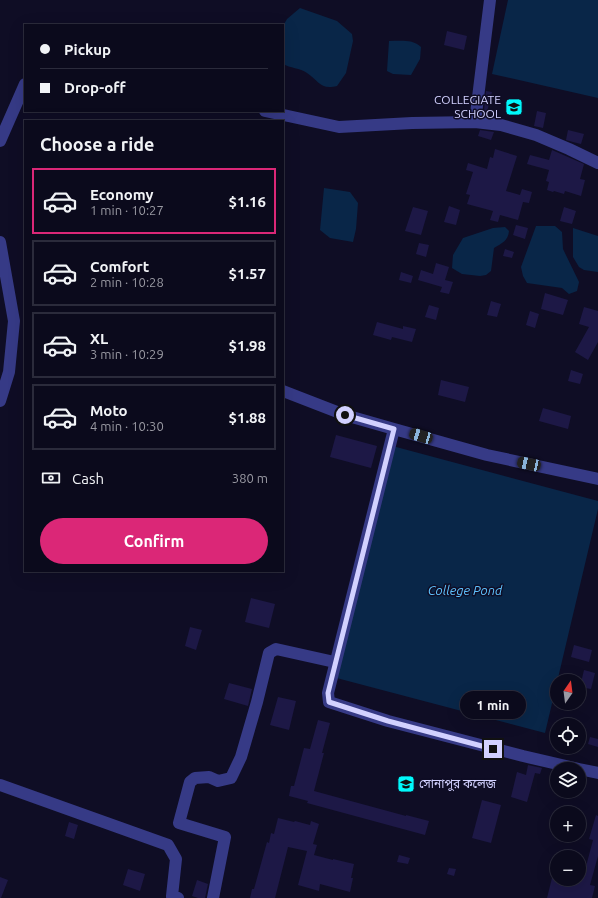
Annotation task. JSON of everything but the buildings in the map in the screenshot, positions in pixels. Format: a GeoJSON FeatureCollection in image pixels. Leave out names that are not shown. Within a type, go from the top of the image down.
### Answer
{"type":"FeatureCollection","features":[{"type":"Feature","properties":{"kind":"street"},"geometry":{"type":"LineString","coordinates":[[475,122],[490,0]]}},
{"type":"Feature","properties":{"kind":"street"},"geometry":{"type":"LineString","coordinates":[[0,141],[24,86]]}},
{"type":"Feature","properties":{"kind":"street"},"geometry":{"type":"LineString","coordinates":[[270,112],[339,127],[412,123],[475,122],[501,125],[536,136],[569,149],[598,163]]}},
{"type":"Feature","properties":{"kind":"street"},"geometry":{"type":"LineString","coordinates":[[0,242],[19,323],[9,372],[0,401]]}},
{"type":"Feature","properties":{"kind":"street"},"geometry":{"type":"LineString","coordinates":[[284,391],[345,415],[487,455],[598,478]]}},
{"type":"Feature","properties":{"kind":"street"},"geometry":{"type":"LineString","coordinates":[[394,429],[328,693],[329,702],[388,721],[550,762]]}},
{"type":"Feature","properties":{"kind":"street"},"geometry":{"type":"LineString","coordinates":[[213,898],[225,837],[179,823],[190,782],[195,778],[209,777],[218,781],[231,778],[241,758],[269,653],[276,649],[330,661]]}},
{"type":"Feature","properties":{"kind":"street"},"geometry":{"type":"LineString","coordinates":[[586,770],[598,773]]}},
{"type":"Feature","properties":{"kind":"street"},"geometry":{"type":"LineString","coordinates":[[0,785],[168,845],[176,859],[172,896],[178,898]]}},
{"type":"Feature","properties":{"kind":"water"},"geometry":{"type":"Polygon","coordinates":[[[508,0],[598,0],[598,98],[492,74],[508,0]]]}},
{"type":"Feature","properties":{"kind":"water"},"geometry":{"type":"Polygon","coordinates":[[[300,8],[337,21],[352,34],[353,41],[346,73],[337,86],[323,86],[304,71],[284,64],[284,24],[287,19],[300,8]]]}},
{"type":"Feature","properties":{"kind":"water"},"geometry":{"type":"Polygon","coordinates":[[[389,41],[410,42],[418,44],[421,47],[420,59],[411,75],[393,74],[387,71],[389,41]]]}},
{"type":"Feature","properties":{"kind":"water"},"geometry":{"type":"Polygon","coordinates":[[[324,188],[350,192],[358,203],[356,229],[353,242],[330,238],[320,230],[324,188]]]}},
{"type":"Feature","properties":{"kind":"water"},"geometry":{"type":"Polygon","coordinates":[[[536,226],[555,226],[562,232],[563,249],[579,282],[577,291],[569,294],[562,288],[527,283],[523,276],[521,267],[536,226]]]}},
{"type":"Feature","properties":{"kind":"water"},"geometry":{"type":"Polygon","coordinates":[[[505,227],[509,231],[507,237],[494,248],[491,271],[486,275],[480,276],[462,274],[452,268],[453,255],[463,238],[493,228],[505,227]]]}},
{"type":"Feature","properties":{"kind":"water"},"geometry":{"type":"Polygon","coordinates":[[[573,228],[598,236],[598,272],[584,270],[579,267],[573,257],[573,228]]]}},
{"type":"Feature","properties":{"kind":"water","name":"College Pond"},"geometry":{"type":"Polygon","coordinates":[[[385,444],[598,501],[598,509],[559,674],[550,674],[550,710],[545,733],[329,676],[385,444]]]}},
{"type":"Feature","properties":{"kind":"place","name":"COLLEGIATE SCHOOL"},"geometry":{"type":"Point","coordinates":[514,107]}},
{"type":"Feature","properties":{"kind":"place","name":"সোনাপুর কলেজ"},"geometry":{"type":"Point","coordinates":[406,784]}},
{"type":"Feature","properties":{"kind":"route"},"geometry":{"type":"LineString","coordinates":[[345,415],[394,429],[328,693],[329,702],[388,721],[493,749]]}}]}
